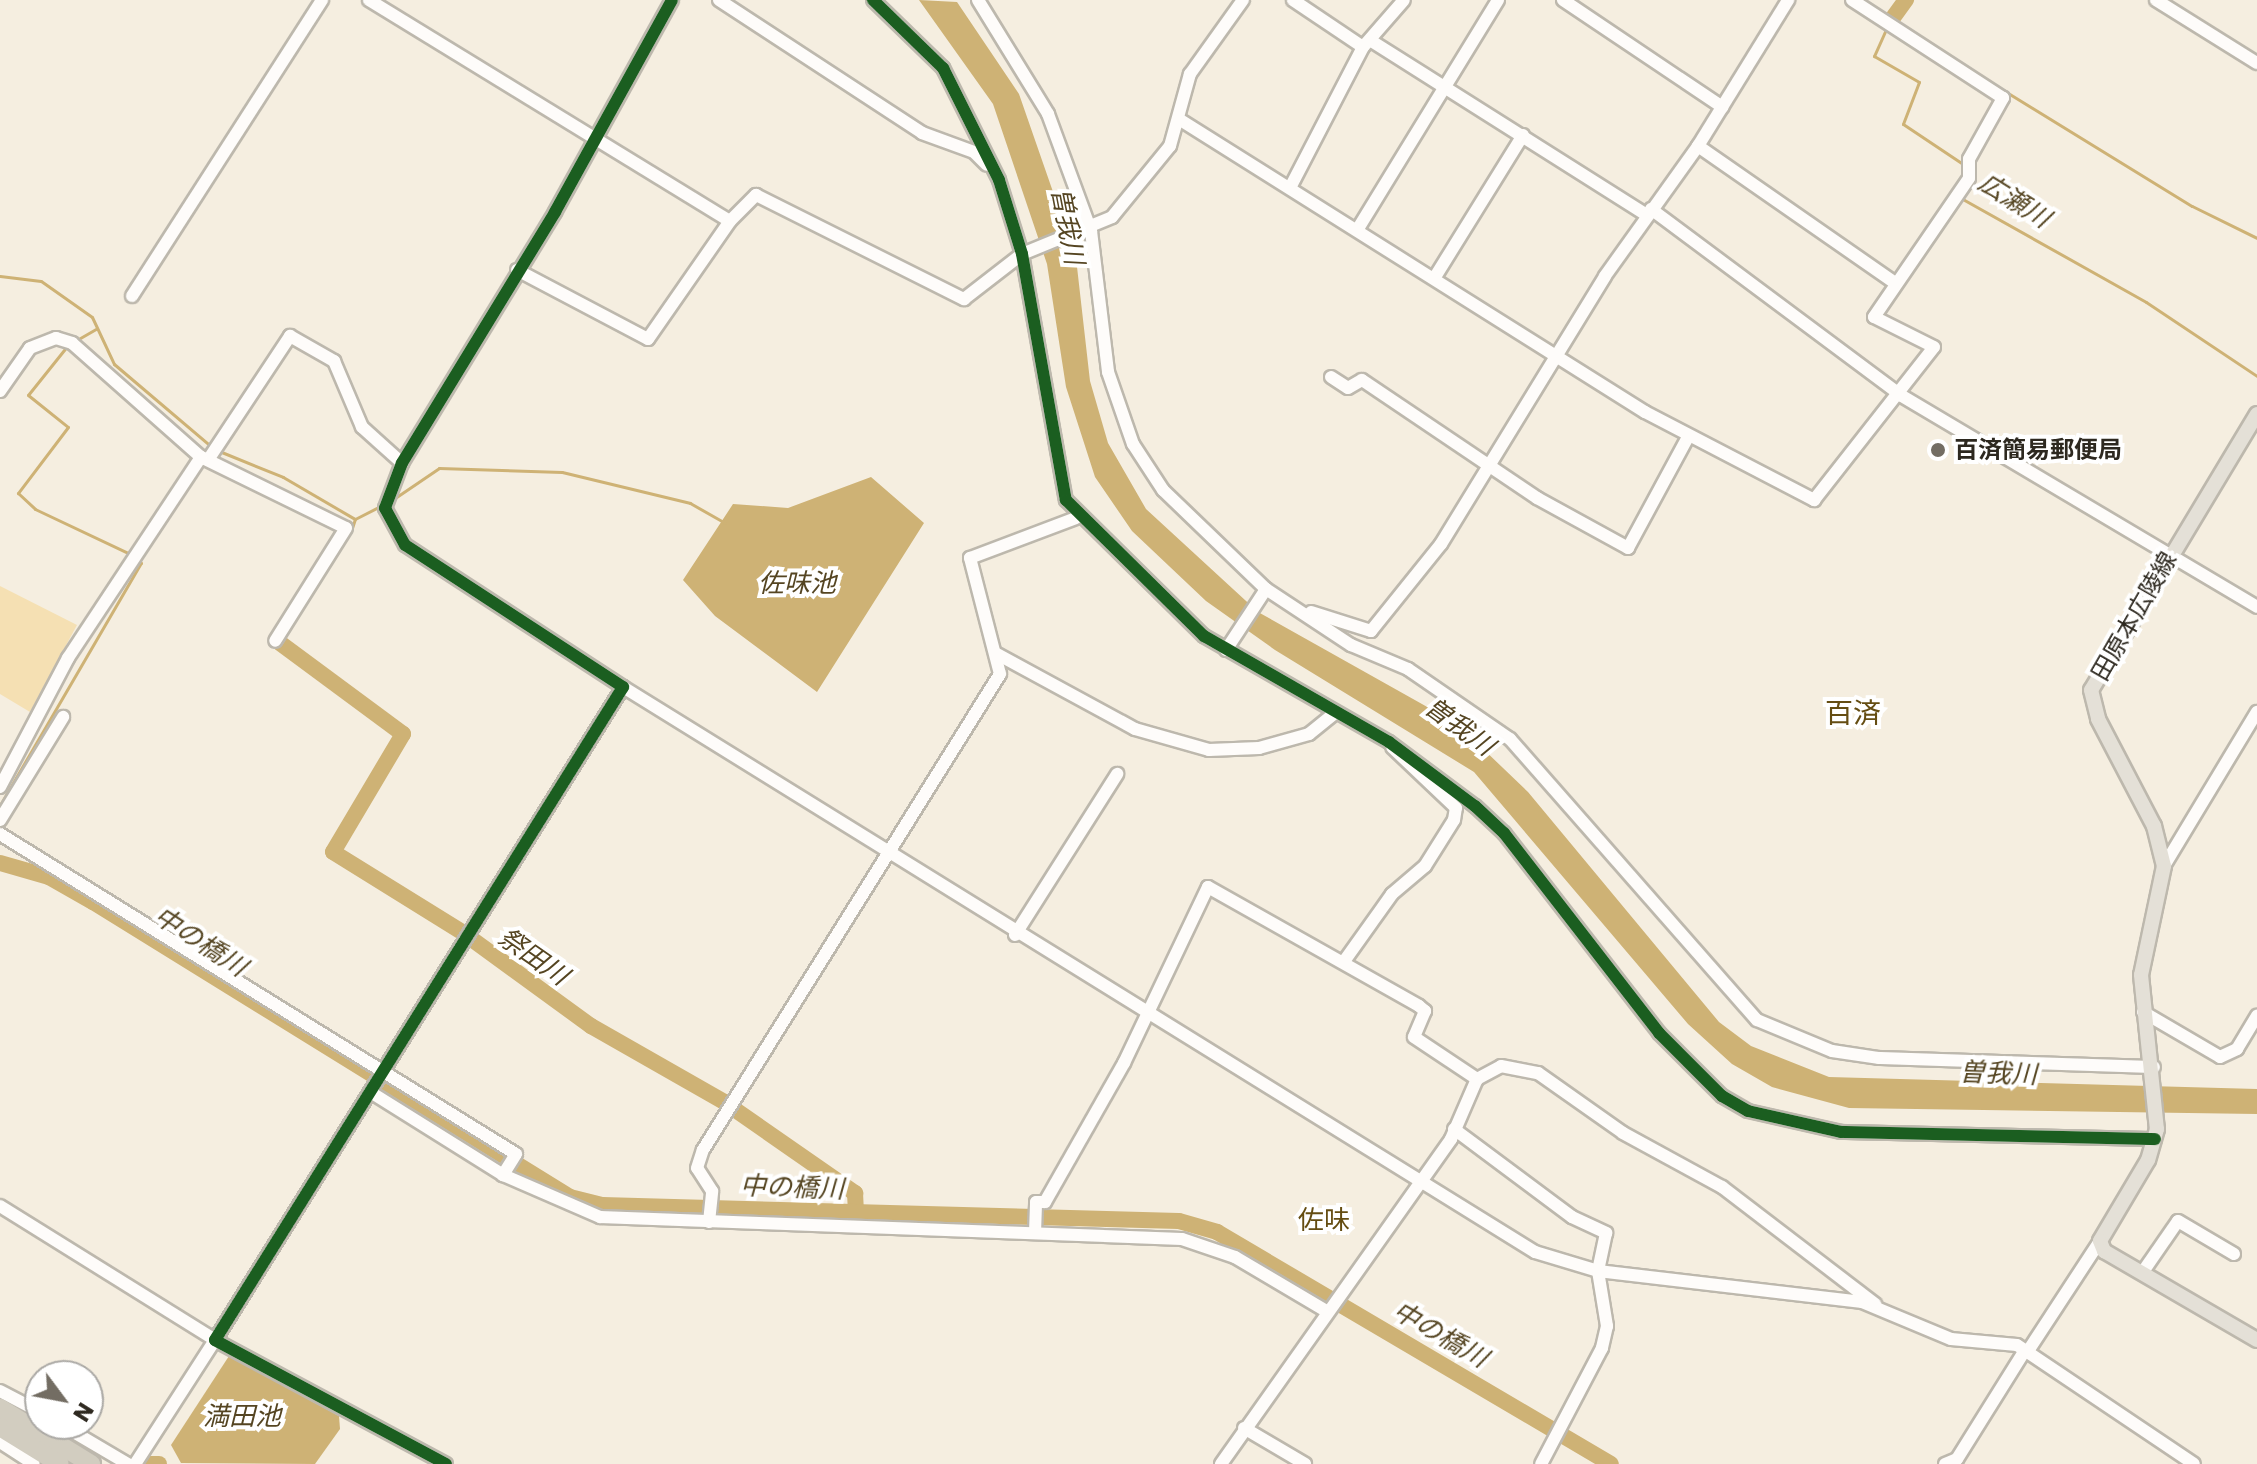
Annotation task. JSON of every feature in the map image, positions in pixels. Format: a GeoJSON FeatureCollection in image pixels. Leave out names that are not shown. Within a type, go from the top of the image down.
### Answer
{"type":"FeatureCollection","features":[{"type":"Feature","properties":{"kind":"highway"},"geometry":{"type":"LineString","coordinates":[[0,1408],[89,1464]]}},
{"type":"Feature","properties":{"kind":"highway"},"geometry":{"type":"LineString","coordinates":[[0,1429],[59,1464]]}},
{"type":"Feature","properties":{"kind":"main road","name":"田原本広陵線"},"geometry":{"type":"LineString","coordinates":[[2100,1241],[2156,1134],[2155,1074],[2143,1012],[2141,975],[2164,866],[2154,826],[2098,719],[2091,690],[2170,553],[2257,414]]}},
{"type":"Feature","properties":{"kind":"main road"},"geometry":{"type":"LineString","coordinates":[[2100,1241],[2104,1251],[2257,1340]]}},
{"type":"Feature","properties":{"kind":"street"},"geometry":{"type":"LineString","coordinates":[[132,296],[322,0]]}},
{"type":"Feature","properties":{"kind":"street"},"geometry":{"type":"LineString","coordinates":[[369,0],[730,221]]}},
{"type":"Feature","properties":{"kind":"street"},"geometry":{"type":"LineString","coordinates":[[672,0],[598,138],[402,463],[385,508],[405,545],[623,687],[1146,1017],[1416,1184],[1535,1252],[1598,1271],[1878,1306]]}},
{"type":"Feature","properties":{"kind":"street"},"geometry":{"type":"LineString","coordinates":[[719,0],[922,133],[974,152],[999,180]]}},
{"type":"Feature","properties":{"kind":"street"},"geometry":{"type":"LineString","coordinates":[[873,0],[943,68],[999,180],[1024,253],[1057,475],[1076,518],[1228,647],[1335,713],[1389,742],[1504,833],[1659,1033],[1722,1096],[1748,1111],[1841,1132],[2156,1134]]}},
{"type":"Feature","properties":{"kind":"street"},"geometry":{"type":"LineString","coordinates":[[978,0],[1048,114],[1086,233],[1108,372],[1133,444],[1163,490],[1264,592],[1371,631],[1441,544],[1488,461],[1649,212],[1698,146],[1788,0]]}},
{"type":"Feature","properties":{"kind":"street"},"geometry":{"type":"LineString","coordinates":[[517,270],[648,339],[730,221],[756,195],[769,198],[955,299],[972,296],[1024,253],[1086,233],[1154,170],[1182,121],[1179,102],[1190,74],[1243,0]]}},
{"type":"Feature","properties":{"kind":"street"},"geometry":{"type":"LineString","coordinates":[[1293,0],[1649,212],[1902,396],[2257,607]]}},
{"type":"Feature","properties":{"kind":"street"},"geometry":{"type":"LineString","coordinates":[[1292,184],[1368,44],[1404,0]]}},
{"type":"Feature","properties":{"kind":"street"},"geometry":{"type":"LineString","coordinates":[[1359,227],[1498,0]]}},
{"type":"Feature","properties":{"kind":"street"},"geometry":{"type":"LineString","coordinates":[[1563,0],[1722,107]]}},
{"type":"Feature","properties":{"kind":"street"},"geometry":{"type":"LineString","coordinates":[[1182,121],[1292,184],[1555,357],[1688,437],[1814,500],[1902,396],[1934,347],[1874,317],[1956,195],[2003,98],[1852,0]]}},
{"type":"Feature","properties":{"kind":"street"},"geometry":{"type":"LineString","coordinates":[[2156,0],[2257,63]]}},
{"type":"Feature","properties":{"kind":"street"},"geometry":{"type":"LineString","coordinates":[[1435,277],[1523,135]]}},
{"type":"Feature","properties":{"kind":"street"},"geometry":{"type":"LineString","coordinates":[[1698,146],[1895,283]]}},
{"type":"Feature","properties":{"kind":"street"},"geometry":{"type":"LineString","coordinates":[[0,820],[22,766],[99,606],[290,336],[334,361],[362,427],[402,463]]}},
{"type":"Feature","properties":{"kind":"street"},"geometry":{"type":"LineString","coordinates":[[0,391],[30,348],[56,338],[72,343],[205,458],[346,528],[275,641]]}},
{"type":"Feature","properties":{"kind":"street"},"geometry":{"type":"LineString","coordinates":[[1331,377],[1348,388],[1362,380],[1628,548],[1688,437]]}},
{"type":"Feature","properties":{"kind":"street"},"geometry":{"type":"LineString","coordinates":[[709,1221],[710,1202],[699,1159],[1000,674],[970,558],[1076,518]]}},
{"type":"Feature","properties":{"kind":"street"},"geometry":{"type":"LineString","coordinates":[[1228,647],[1264,592]]}},
{"type":"Feature","properties":{"kind":"street"},"geometry":{"type":"LineString","coordinates":[[1286,601],[1351,645],[1408,669],[1510,739],[1757,1020],[1832,1051],[1879,1058],[2155,1074]]}},
{"type":"Feature","properties":{"kind":"street"},"geometry":{"type":"LineString","coordinates":[[997,654],[1135,729],[1209,750],[1295,738],[1335,713]]}},
{"type":"Feature","properties":{"kind":"street"},"geometry":{"type":"LineString","coordinates":[[135,1464],[385,1073],[623,687]]}},
{"type":"Feature","properties":{"kind":"street"},"geometry":{"type":"LineString","coordinates":[[2164,866],[2257,712]]}},
{"type":"Feature","properties":{"kind":"street"},"geometry":{"type":"LineString","coordinates":[[0,787],[63,717]]}},
{"type":"Feature","properties":{"kind":"street"},"geometry":{"type":"LineString","coordinates":[[1345,960],[1392,894],[1425,866],[1454,820],[1456,808],[1400,762],[1389,742]]}},
{"type":"Feature","properties":{"kind":"street"},"geometry":{"type":"LineString","coordinates":[[1015,935],[1117,774]]}},
{"type":"Feature","properties":{"kind":"street"},"geometry":{"type":"LineString","coordinates":[[0,834],[385,1073],[514,1157],[504,1174]]}},
{"type":"Feature","properties":{"kind":"street"},"geometry":{"type":"LineString","coordinates":[[1035,1232],[1035,1205],[1045,1202],[1146,1017],[1208,887],[1345,960],[1425,1011],[1414,1037],[1477,1079]]}},
{"type":"Feature","properties":{"kind":"street"},"geometry":{"type":"LineString","coordinates":[[2143,1012],[2220,1057],[2237,1049],[2257,1016]]}},
{"type":"Feature","properties":{"kind":"street"},"geometry":{"type":"LineString","coordinates":[[1221,1464],[1454,1129],[1477,1079],[1501,1066],[1538,1073],[1623,1133],[1722,1187],[1878,1306],[1951,1339],[2027,1351],[2194,1464]]}},
{"type":"Feature","properties":{"kind":"street"},"geometry":{"type":"LineString","coordinates":[[373,1092],[504,1174],[600,1217],[1035,1232],[1210,1246],[1328,1312]]}},
{"type":"Feature","properties":{"kind":"street"},"geometry":{"type":"LineString","coordinates":[[1454,1129],[1572,1217],[1606,1233],[1598,1271],[1607,1326],[1568,1420],[1541,1464]]}},
{"type":"Feature","properties":{"kind":"street"},"geometry":{"type":"LineString","coordinates":[[0,1206],[215,1340],[446,1464]]}},
{"type":"Feature","properties":{"kind":"street"},"geometry":{"type":"LineString","coordinates":[[2142,1273],[2178,1221],[2234,1254]]}},
{"type":"Feature","properties":{"kind":"street"},"geometry":{"type":"LineString","coordinates":[[1945,1464],[1957,1459],[2100,1241]]}},
{"type":"Feature","properties":{"kind":"street"},"geometry":{"type":"LineString","coordinates":[[0,1391],[24,1404]]}},
{"type":"Feature","properties":{"kind":"street"},"geometry":{"type":"LineString","coordinates":[[1244,1428],[1305,1464]]}},
{"type":"Feature","properties":{"kind":"street"},"geometry":{"type":"LineString","coordinates":[[87,1440],[128,1464]]}},
{"type":"Feature","properties":{"kind":"street"},"geometry":{"type":"LineString","coordinates":[[0,1442],[34,1464]]}},
{"type":"Feature","properties":{"kind":"shaded area"},"geometry":{"type":"Polygon","coordinates":[[[0,586],[77,625],[30,712],[0,694],[0,586]]]}},
{"type":"Feature","properties":{"kind":"water"},"geometry":{"type":"Polygon","coordinates":[[[919,0],[957,2],[1019,94],[1076,258],[1090,381],[1108,443],[1146,509],[1258,612],[1438,713],[1478,744],[1528,792],[1719,1022],[1751,1046],[1829,1077],[2257,1089],[2257,1114],[1849,1108],[1772,1087],[1732,1064],[1688,1024],[1474,772],[1275,650],[1206,601],[1132,531],[1095,477],[1066,387],[1047,264],[993,104],[919,0]]]}},
{"type":"Feature","properties":{"kind":"water","name":"佐味池"},"geometry":{"type":"Polygon","coordinates":[[[871,477],[924,523],[817,692],[715,616],[683,580],[733,504],[788,508],[871,477]]]}},
{"type":"Feature","properties":{"kind":"water","name":"満田池"},"geometry":{"type":"Polygon","coordinates":[[[229,1356],[339,1416],[340,1429],[315,1464],[181,1463],[171,1445],[229,1356]]]}},
{"type":"Feature","properties":{"kind":"waterway","name":"広瀬川"},"geometry":{"type":"LineString","coordinates":[[1892,19],[1906,0]]}},
{"type":"Feature","properties":{"kind":"waterway","name":"広瀬川"},"geometry":{"type":"LineString","coordinates":[[1891,21],[2192,206],[2257,238]]}},
{"type":"Feature","properties":{"kind":"waterway","name":"広瀬川"},"geometry":{"type":"LineString","coordinates":[[1887,27],[1874,56],[1919,82],[1903,124],[1963,164]]}},
{"type":"Feature","properties":{"kind":"waterway","name":"広瀬川"},"geometry":{"type":"LineString","coordinates":[[1955,191],[1964,175]]}},
{"type":"Feature","properties":{"kind":"waterway","name":"広瀬川"},"geometry":{"type":"LineString","coordinates":[[1959,197],[2146,302],[2257,376]]}},
{"type":"Feature","properties":{"kind":"waterway"},"geometry":{"type":"LineString","coordinates":[[0,276],[41,281],[92,317],[114,364],[212,447]]}},
{"type":"Feature","properties":{"kind":"waterway"},"geometry":{"type":"LineString","coordinates":[[75,341],[96,329]]}},
{"type":"Feature","properties":{"kind":"waterway"},"geometry":{"type":"LineString","coordinates":[[68,345],[28,395],[68,427],[18,493],[35,509],[130,554]]}},
{"type":"Feature","properties":{"kind":"waterway"},"geometry":{"type":"LineString","coordinates":[[219,451],[283,477],[355,519]]}},
{"type":"Feature","properties":{"kind":"waterway"},"geometry":{"type":"LineString","coordinates":[[392,500],[439,468],[562,472],[690,503],[725,523]]}},
{"type":"Feature","properties":{"kind":"waterway"},"geometry":{"type":"LineString","coordinates":[[352,528],[355,519],[382,505]]}},
{"type":"Feature","properties":{"kind":"waterway"},"geometry":{"type":"LineString","coordinates":[[0,805],[141,563],[137,558]]}},
{"type":"Feature","properties":{"kind":"waterway","name":"祭田川"},"geometry":{"type":"LineString","coordinates":[[280,643],[403,734],[333,852],[462,932],[591,1026],[724,1102],[855,1193],[856,1215]]}},
{"type":"Feature","properties":{"kind":"waterway","name":"中の橋川"},"geometry":{"type":"LineString","coordinates":[[0,863],[49,877],[93,902],[570,1197],[602,1205],[1179,1221],[1217,1232],[1611,1464]]}},
{"type":"Feature","properties":{"kind":"waterway"},"geometry":{"type":"LineString","coordinates":[[147,1464],[159,1464]]}},
{"type":"Feature","properties":{"kind":"cycle path"},"geometry":{"type":"LineString","coordinates":[[446,1464],[215,1340],[623,687],[405,545],[385,508],[402,463],[555,212],[672,0]]}},
{"type":"Feature","properties":{"kind":"cycle path"},"geometry":{"type":"LineString","coordinates":[[873,0],[943,68],[999,180],[1022,254],[1066,500],[1204,636],[1389,742],[1475,806],[1504,833],[1659,1033],[1722,1096],[1748,1111],[1841,1132],[2155,1139]]}},
{"type":"Feature","properties":{"kind":"place","name":"百済簡易郵便局"},"geometry":{"type":"Point","coordinates":[1938,450]}},
{"type":"Feature","properties":{"kind":"district","name":"百済"},"geometry":{"type":"Point","coordinates":[1853,714]}},
{"type":"Feature","properties":{"kind":"district","name":"佐味"},"geometry":{"type":"Point","coordinates":[1324,1221]}},
{"type":"Feature","properties":{"kind":"water label","name":"曽我川"},"geometry":{"type":"Point","coordinates":[1067,226]}},
{"type":"Feature","properties":{"kind":"water label","name":"曽我川"},"geometry":{"type":"Point","coordinates":[1459,727]}},
{"type":"Feature","properties":{"kind":"water label","name":"曽我川"},"geometry":{"type":"Point","coordinates":[1998,1074]}}]}
